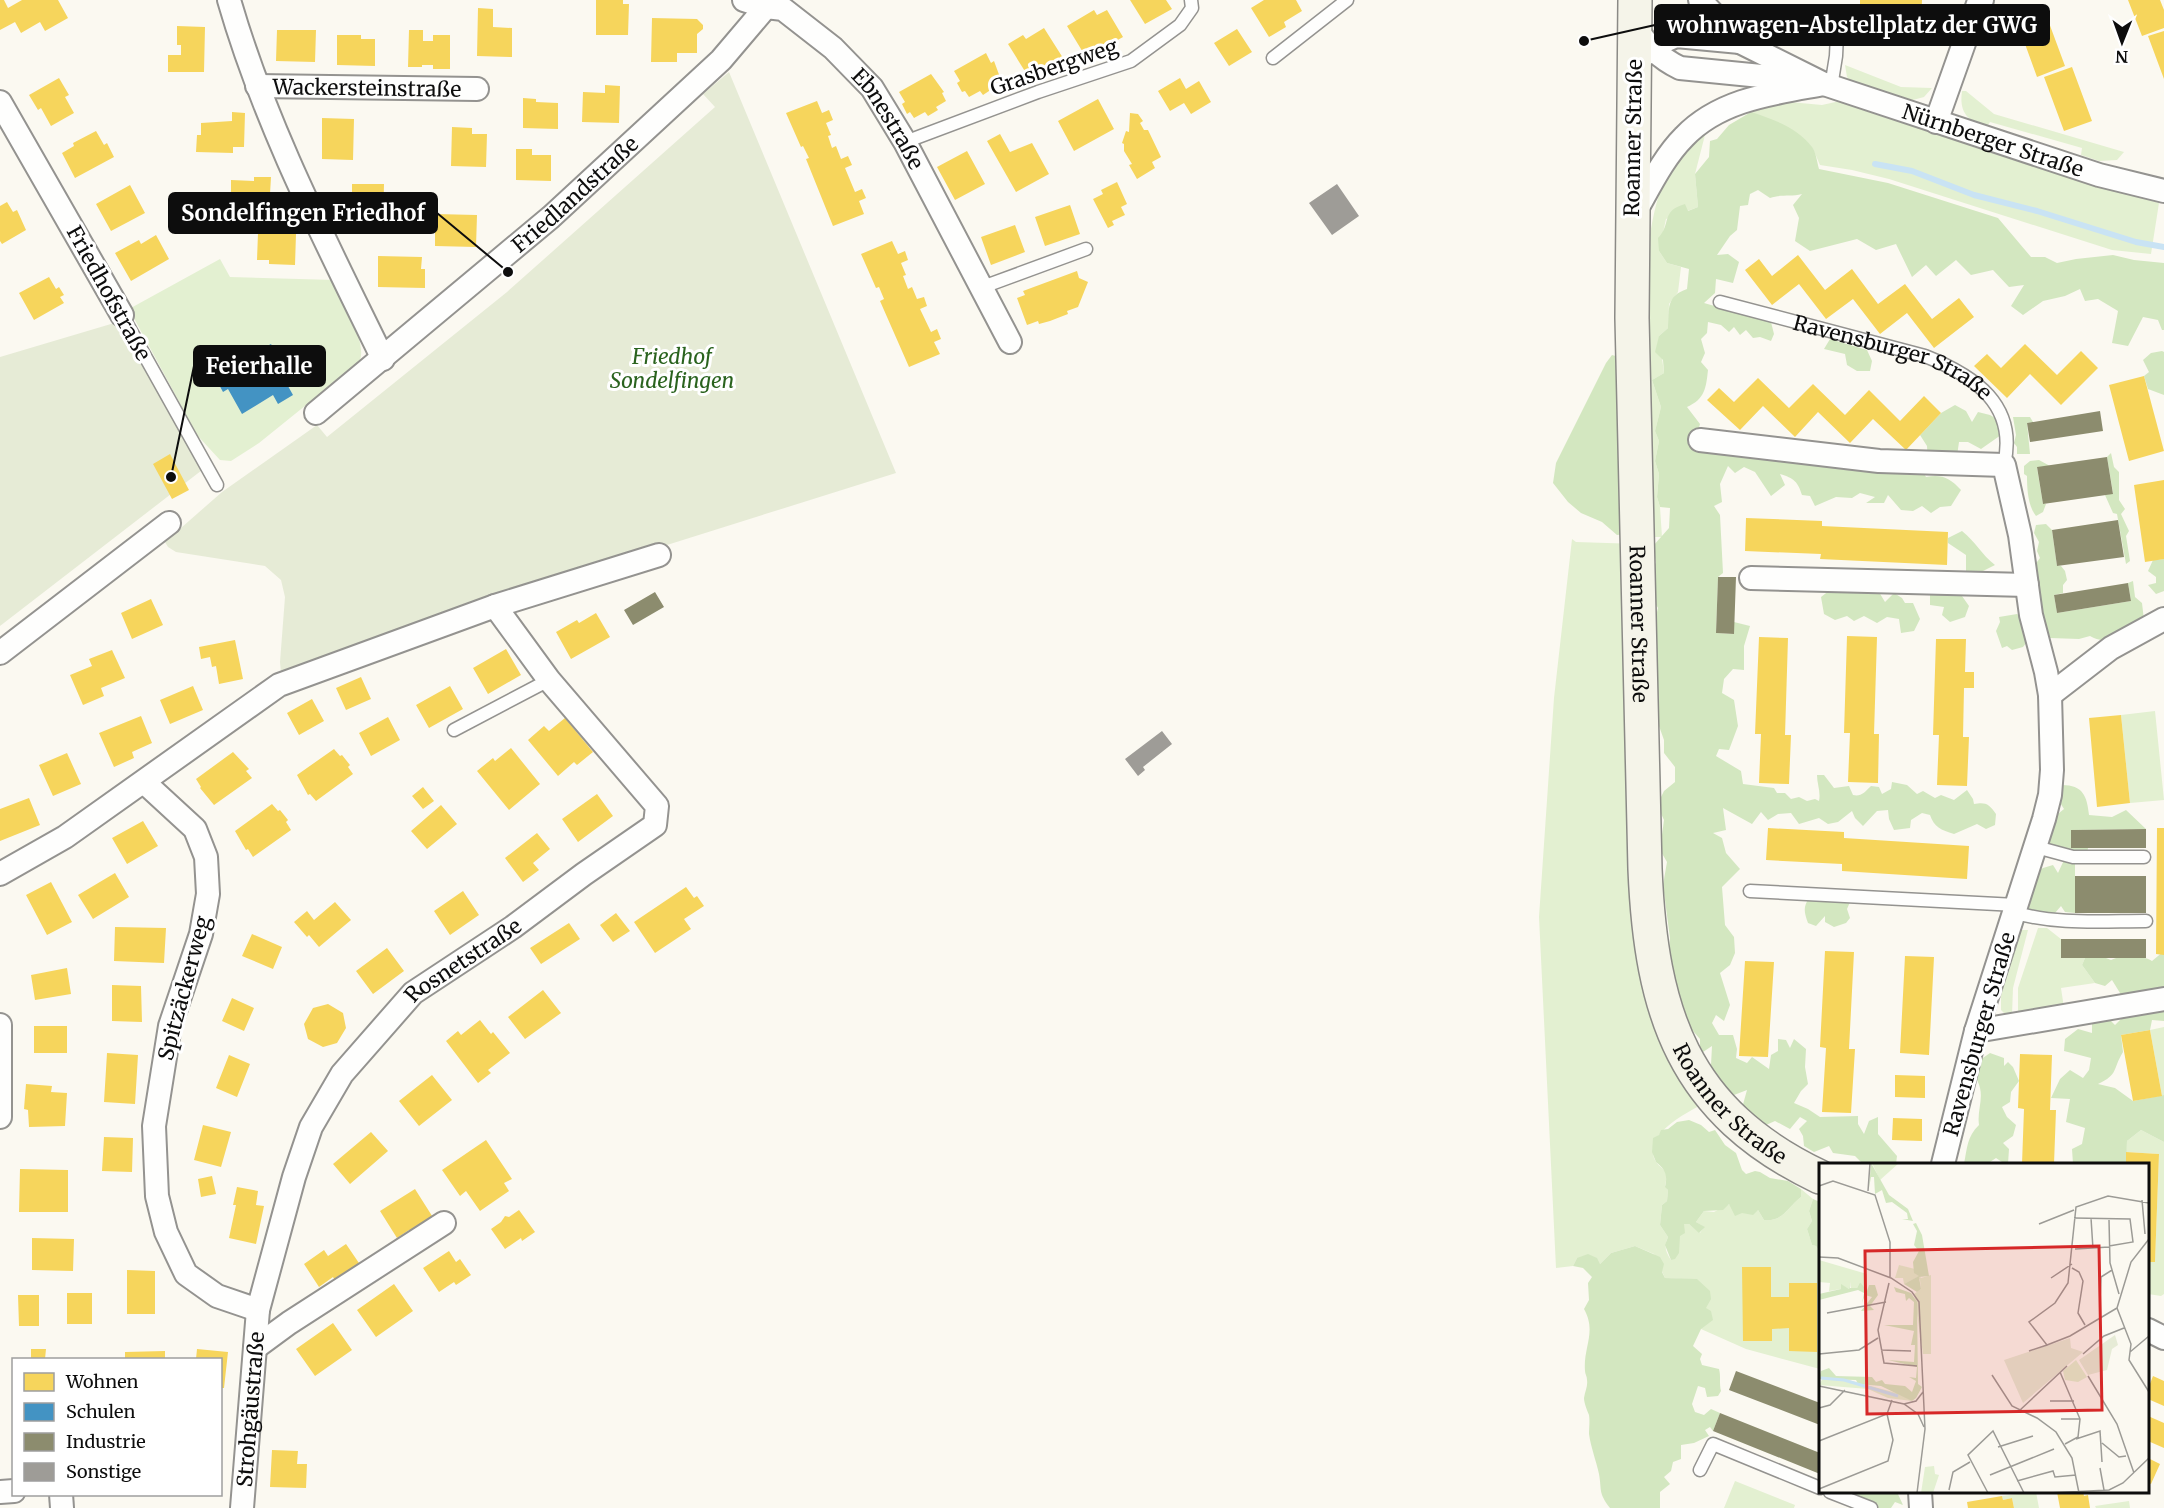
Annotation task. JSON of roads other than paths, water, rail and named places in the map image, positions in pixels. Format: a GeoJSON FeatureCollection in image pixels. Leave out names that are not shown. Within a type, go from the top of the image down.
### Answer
{"type":"FeatureCollection","features":[{"type":"Feature","properties":{"kind":"street","name":"Wackersteinstraße"},"geometry":{"type":"LineString","coordinates":[[229,0],[257,86],[320,228],[383,359]]}},
{"type":"Feature","properties":{"kind":"street","name":"Nürnberger Straße"},"geometry":{"type":"LineString","coordinates":[[1700,0],[1740,42],[1827,86]]}},
{"type":"Feature","properties":{"kind":"street"},"geometry":{"type":"LineString","coordinates":[[1936,122],[1980,0]]}},
{"type":"Feature","properties":{"kind":"street","name":"Ebnestraße"},"geometry":{"type":"LineString","coordinates":[[755,3],[783,9],[833,48],[872,88],[905,142],[1010,342]]}},
{"type":"Feature","properties":{"kind":"street","name":"Friedlandstraße"},"geometry":{"type":"LineString","coordinates":[[316,413],[551,217],[639,137],[727,54],[755,3]]}},
{"type":"Feature","properties":{"kind":"street","name":"Nürnberger Straße"},"geometry":{"type":"LineString","coordinates":[[1639,35],[1740,42]]}},
{"type":"Feature","properties":{"kind":"street","name":"Nürnberger Straße"},"geometry":{"type":"LineString","coordinates":[[1639,35],[1668,62],[1680,68],[1771,76],[1827,86],[2099,175],[2164,191]]}},
{"type":"Feature","properties":{"kind":"street","name":"Roanner Straße"},"geometry":{"type":"LineString","coordinates":[[1639,35],[1632,318],[1645,869],[1648,920],[1655,972],[1681,1048],[1695,1075],[1713,1098],[1733,1119],[1773,1152],[1819,1177]]}},
{"type":"Feature","properties":{"kind":"street","name":"Wackersteinstraße"},"geometry":{"type":"LineString","coordinates":[[257,86],[477,89]]}},
{"type":"Feature","properties":{"kind":"street"},"geometry":{"type":"LineString","coordinates":[[1633,216],[1671,153],[1696,125],[1714,114],[1751,99],[1827,86]]}},
{"type":"Feature","properties":{"kind":"street","name":"Friedhofstraße"},"geometry":{"type":"LineString","coordinates":[[0,102],[122,315]]}},
{"type":"Feature","properties":{"kind":"street"},"geometry":{"type":"LineString","coordinates":[[1700,440],[1879,461],[2004,465]]}},
{"type":"Feature","properties":{"kind":"street","name":"Ravensburger Straße"},"geometry":{"type":"LineString","coordinates":[[1943,1163],[1976,1030],[2014,908],[2036,847],[2050,795],[2052,770],[2050,695],[2031,615],[2016,515],[2004,465]]}},
{"type":"Feature","properties":{"kind":"street"},"geometry":{"type":"LineString","coordinates":[[0,653],[169,523]]}},
{"type":"Feature","properties":{"kind":"street"},"geometry":{"type":"LineString","coordinates":[[0,874],[65,837],[145,783],[279,685],[495,606],[659,555]]}},
{"type":"Feature","properties":{"kind":"street"},"geometry":{"type":"LineString","coordinates":[[1751,578],[2027,585]]}},
{"type":"Feature","properties":{"kind":"street","name":"Rosnetstraße"},"geometry":{"type":"LineString","coordinates":[[258,1310],[294,1177],[311,1127],[342,1074],[413,993],[513,927],[655,825],[657,806],[549,680],[495,606]]}},
{"type":"Feature","properties":{"kind":"street"},"geometry":{"type":"LineString","coordinates":[[2050,695],[2111,648],[2164,619]]}},
{"type":"Feature","properties":{"kind":"street","name":"Spitzäckerweg"},"geometry":{"type":"LineString","coordinates":[[145,783],[195,829],[206,858],[208,894],[201,934],[170,1026],[154,1126],[157,1196],[166,1232],[186,1274],[217,1296],[258,1310]]}},
{"type":"Feature","properties":{"kind":"street"},"geometry":{"type":"LineString","coordinates":[[1976,1030],[2164,999]]}},
{"type":"Feature","properties":{"kind":"street"},"geometry":{"type":"LineString","coordinates":[[0,1025],[0,1117]]}},
{"type":"Feature","properties":{"kind":"street"},"geometry":{"type":"LineString","coordinates":[[255,1348],[289,1323],[444,1223]]}},
{"type":"Feature","properties":{"kind":"street","name":"Strohgäustraße"},"geometry":{"type":"LineString","coordinates":[[242,1508],[258,1310]]}},
{"type":"Feature","properties":{"kind":"street"},"geometry":{"type":"LineString","coordinates":[[2149,1330],[2164,1338]]}},
{"type":"Feature","properties":{"kind":"street"},"geometry":{"type":"LineString","coordinates":[[1920,1493],[1921,1508]]}},
{"type":"Feature","properties":{"kind":"lane","name":"Grasbergweg"},"geometry":{"type":"LineString","coordinates":[[905,142],[1038,92],[1131,61],[1180,25],[1192,8],[1191,0]]}},
{"type":"Feature","properties":{"kind":"lane"},"geometry":{"type":"LineString","coordinates":[[1273,58],[1347,0]]}},
{"type":"Feature","properties":{"kind":"lane"},"geometry":{"type":"LineString","coordinates":[[1827,86],[1836,56],[1838,12]]}},
{"type":"Feature","properties":{"kind":"lane"},"geometry":{"type":"LineString","coordinates":[[980,288],[1086,249]]}},
{"type":"Feature","properties":{"kind":"lane","name":"Ravensburger Straße"},"geometry":{"type":"LineString","coordinates":[[1719,302],[1925,356],[1949,366],[1979,387],[1994,401],[2004,416],[2008,435],[2004,465]]}},
{"type":"Feature","properties":{"kind":"lane","name":"Friedhofstraße"},"geometry":{"type":"LineString","coordinates":[[122,315],[217,485]]}},
{"type":"Feature","properties":{"kind":"lane"},"geometry":{"type":"LineString","coordinates":[[454,730],[549,680]]}},
{"type":"Feature","properties":{"kind":"lane"},"geometry":{"type":"LineString","coordinates":[[2036,847],[2064,856],[2144,857]]}},
{"type":"Feature","properties":{"kind":"lane","name":"Ravensburger Straße"},"geometry":{"type":"LineString","coordinates":[[1750,891],[2014,908]]}},
{"type":"Feature","properties":{"kind":"lane"},"geometry":{"type":"LineString","coordinates":[[2014,908],[2043,919],[2146,921]]}},
{"type":"Feature","properties":{"kind":"lane"},"geometry":{"type":"LineString","coordinates":[[1700,1470],[1713,1444],[1819,1487]]}},
{"type":"Feature","properties":{"kind":"lane"},"geometry":{"type":"LineString","coordinates":[[1835,1493],[1871,1508]]}},
{"type":"Feature","properties":{"kind":"waterway"},"geometry":{"type":"LineString","coordinates":[[1875,164],[1912,171],[1974,195],[2037,211],[2136,242],[2164,247]]}},
{"type":"Feature","properties":{"kind":"place","name":"wohnwagen-Abstellplatz der GWG"},"geometry":{"type":"Point","coordinates":[1584,41]}},
{"type":"Feature","properties":{"kind":"place","name":"Sondelfingen Friedhof"},"geometry":{"type":"Point","coordinates":[508,272]}},
{"type":"Feature","properties":{"kind":"place","name":"Feierhalle"},"geometry":{"type":"Point","coordinates":[171,477]}},
{"type":"Feature","properties":{"kind":"park label","name":"Friedhof Sondelfingen"},"geometry":{"type":"Point","coordinates":[672,368]}}]}
